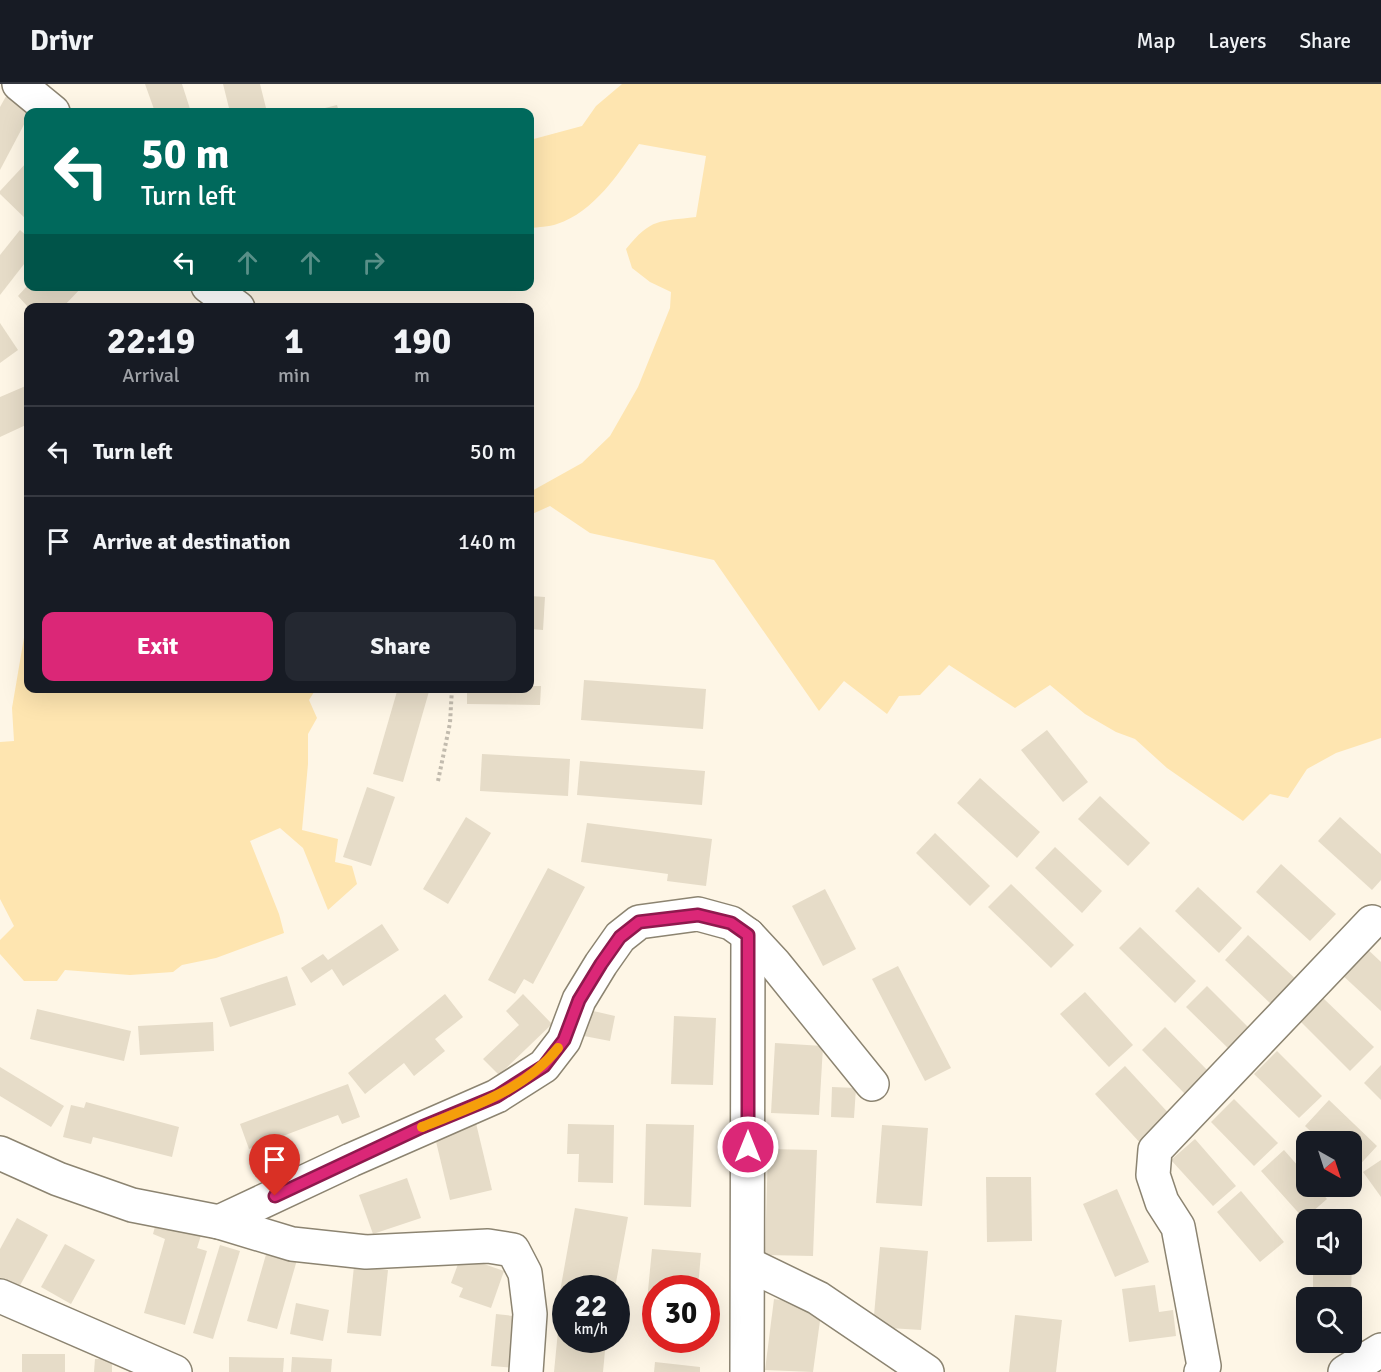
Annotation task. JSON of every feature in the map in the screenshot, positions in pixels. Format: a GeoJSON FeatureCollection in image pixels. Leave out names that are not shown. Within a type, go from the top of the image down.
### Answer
{"type":"FeatureCollection","features":[{"type":"Feature","properties":{"kind":"street"},"geometry":{"type":"LineString","coordinates":[[19,84],[48,108]]}},
{"type":"Feature","properties":{"kind":"street"},"geometry":{"type":"LineString","coordinates":[[215,291],[231,303]]}},
{"type":"Feature","properties":{"kind":"street"},"geometry":{"type":"LineString","coordinates":[[219,1222],[361,1155],[497,1096],[544,1066],[564,1040],[579,1000],[601,964],[620,937],[639,922],[698,915],[731,923],[748,935],[775,964],[872,1084]]}},
{"type":"Feature","properties":{"kind":"street"},"geometry":{"type":"LineString","coordinates":[[1201,1372],[1204,1366],[1178,1227],[1162,1202],[1153,1175],[1155,1150],[1372,922]]}},
{"type":"Feature","properties":{"kind":"street"},"geometry":{"type":"LineString","coordinates":[[747,1372],[748,935]]}},
{"type":"Feature","properties":{"kind":"street"},"geometry":{"type":"LineString","coordinates":[[0,1153],[58,1179],[132,1204],[219,1222],[292,1244],[366,1252],[488,1246],[513,1250],[525,1272],[530,1314],[526,1372]]}},
{"type":"Feature","properties":{"kind":"street"},"geometry":{"type":"LineString","coordinates":[[748,1264],[818,1298],[927,1372]]}},
{"type":"Feature","properties":{"kind":"street"},"geometry":{"type":"LineString","coordinates":[[0,1296],[175,1372]]}},
{"type":"Feature","properties":{"kind":"street"},"geometry":{"type":"LineString","coordinates":[[1345,1372],[1381,1350]]}},
{"type":"Feature","properties":{"kind":"path"},"geometry":{"type":"LineString","coordinates":[[438,781],[450,723],[452,693]]}},
{"type":"Feature","properties":{"kind":"shaded area"},"geometry":{"type":"Polygon","coordinates":[[[622,84],[1381,84],[1381,738],[1336,753],[1307,769],[1288,798],[1270,794],[1243,821],[1167,768],[1135,739],[1116,732],[1085,714],[1050,685],[1015,708],[949,665],[920,695],[899,696],[887,714],[844,681],[819,711],[714,560],[590,533],[550,506],[534,513],[534,490],[582,463],[610,436],[638,387],[670,308],[671,292],[650,282],[632,268],[626,249],[650,226],[664,221],[696,217],[706,156],[639,144],[604,190],[583,211],[557,224],[534,228],[534,139],[582,126],[596,106],[622,84]]]}},
{"type":"Feature","properties":{"kind":"shaded area"},"geometry":{"type":"Polygon","coordinates":[[[24,638],[24,693],[313,693],[309,700],[317,718],[308,734],[308,764],[302,830],[338,839],[335,862],[352,866],[357,884],[328,910],[303,848],[280,828],[250,841],[279,914],[284,933],[216,958],[182,965],[173,972],[130,975],[65,970],[57,981],[24,981],[0,954],[0,940],[14,926],[0,899],[0,742],[14,741],[12,708],[24,638]]]}},
{"type":"Feature","properties":{"kind":"building"},"geometry":{"type":"Polygon","coordinates":[[[145,84],[182,84],[190,108],[154,108],[145,84]]]}},
{"type":"Feature","properties":{"kind":"building"},"geometry":{"type":"Polygon","coordinates":[[[223,84],[260,84],[266,108],[229,108],[223,84]]]}},
{"type":"Feature","properties":{"kind":"building"},"geometry":{"type":"Polygon","coordinates":[[[9,91],[24,108],[24,125],[0,170],[0,107],[9,91]]]}},
{"type":"Feature","properties":{"kind":"building"},"geometry":{"type":"Polygon","coordinates":[[[24,165],[24,217],[0,194],[0,191],[24,165]]]}},
{"type":"Feature","properties":{"kind":"building"},"geometry":{"type":"Polygon","coordinates":[[[20,230],[24,234],[24,264],[0,295],[0,255],[20,230]]]}},
{"type":"Feature","properties":{"kind":"building"},"geometry":{"type":"Polygon","coordinates":[[[24,289],[78,291],[67,303],[24,303],[18,296],[24,289]]]}},
{"type":"Feature","properties":{"kind":"building"},"geometry":{"type":"Polygon","coordinates":[[[0,323],[18,350],[0,363],[0,323]]]}},
{"type":"Feature","properties":{"kind":"building"},"geometry":{"type":"Polygon","coordinates":[[[24,387],[24,426],[0,437],[0,397],[24,387]]]}},
{"type":"Feature","properties":{"kind":"building"},"geometry":{"type":"Polygon","coordinates":[[[534,596],[545,597],[543,630],[534,629],[534,596]]]}},
{"type":"Feature","properties":{"kind":"building"},"geometry":{"type":"Polygon","coordinates":[[[584,680],[706,689],[703,729],[581,720],[584,680]]]}},
{"type":"Feature","properties":{"kind":"building"},"geometry":{"type":"Polygon","coordinates":[[[534,686],[541,686],[540,705],[467,704],[467,693],[534,693],[534,686]]]}},
{"type":"Feature","properties":{"kind":"building"},"geometry":{"type":"Polygon","coordinates":[[[397,693],[429,693],[403,782],[373,774],[397,693]]]}},
{"type":"Feature","properties":{"kind":"building"},"geometry":{"type":"Polygon","coordinates":[[[1047,730],[1088,782],[1063,802],[1021,750],[1047,730]]]}},
{"type":"Feature","properties":{"kind":"building"},"geometry":{"type":"Polygon","coordinates":[[[482,754],[570,759],[568,796],[480,791],[482,754]]]}},
{"type":"Feature","properties":{"kind":"building"},"geometry":{"type":"Polygon","coordinates":[[[580,761],[705,771],[702,805],[577,795],[580,761]]]}},
{"type":"Feature","properties":{"kind":"building"},"geometry":{"type":"Polygon","coordinates":[[[980,778],[1040,832],[1017,858],[957,803],[980,778]]]}},
{"type":"Feature","properties":{"kind":"building"},"geometry":{"type":"Polygon","coordinates":[[[367,787],[395,797],[371,866],[343,857],[367,787]]]}},
{"type":"Feature","properties":{"kind":"building"},"geometry":{"type":"Polygon","coordinates":[[[1100,796],[1150,843],[1128,866],[1078,819],[1100,796]]]}},
{"type":"Feature","properties":{"kind":"building"},"geometry":{"type":"Polygon","coordinates":[[[466,817],[491,833],[448,904],[423,889],[466,817]]]}},
{"type":"Feature","properties":{"kind":"building"},"geometry":{"type":"Polygon","coordinates":[[[1340,817],[1381,854],[1381,880],[1372,890],[1318,841],[1340,817]]]}},
{"type":"Feature","properties":{"kind":"building"},"geometry":{"type":"Polygon","coordinates":[[[587,823],[712,839],[706,886],[667,881],[668,874],[581,862],[587,823]]]}},
{"type":"Feature","properties":{"kind":"building"},"geometry":{"type":"Polygon","coordinates":[[[935,833],[990,886],[970,906],[916,853],[935,833]]]}},
{"type":"Feature","properties":{"kind":"building"},"geometry":{"type":"Polygon","coordinates":[[[1055,847],[1102,891],[1082,913],[1035,868],[1055,847]]]}},
{"type":"Feature","properties":{"kind":"building"},"geometry":{"type":"Polygon","coordinates":[[[1281,864],[1336,914],[1310,941],[1256,892],[1281,864]]]}},
{"type":"Feature","properties":{"kind":"building"},"geometry":{"type":"Polygon","coordinates":[[[548,868],[585,887],[533,984],[524,979],[515,994],[488,980],[548,868]]]}},
{"type":"Feature","properties":{"kind":"building"},"geometry":{"type":"Polygon","coordinates":[[[1011,884],[1074,945],[1051,968],[988,907],[1011,884]]]}},
{"type":"Feature","properties":{"kind":"building"},"geometry":{"type":"Polygon","coordinates":[[[1198,887],[1242,928],[1219,953],[1175,911],[1198,887]]]}},
{"type":"Feature","properties":{"kind":"building"},"geometry":{"type":"Polygon","coordinates":[[[825,889],[856,949],[823,966],[792,906],[825,889]]]}},
{"type":"Feature","properties":{"kind":"building"},"geometry":{"type":"Polygon","coordinates":[[[382,924],[399,950],[343,986],[332,969],[311,983],[301,968],[323,954],[328,960],[382,924]]]}},
{"type":"Feature","properties":{"kind":"building"},"geometry":{"type":"Polygon","coordinates":[[[1140,927],[1196,981],[1175,1003],[1119,948],[1140,927]]]}},
{"type":"Feature","properties":{"kind":"building"},"geometry":{"type":"Polygon","coordinates":[[[1248,935],[1298,981],[1274,1007],[1225,960],[1248,935]]]}},
{"type":"Feature","properties":{"kind":"building"},"geometry":{"type":"Polygon","coordinates":[[[1364,946],[1381,962],[1381,1011],[1339,972],[1364,946]]]}},
{"type":"Feature","properties":{"kind":"building"},"geometry":{"type":"Polygon","coordinates":[[[898,966],[951,1068],[925,1081],[872,979],[898,966]]]}},
{"type":"Feature","properties":{"kind":"building"},"geometry":{"type":"Polygon","coordinates":[[[287,976],[296,1005],[230,1027],[220,998],[287,976]]]}},
{"type":"Feature","properties":{"kind":"building"},"geometry":{"type":"Polygon","coordinates":[[[1207,986],[1252,1031],[1232,1052],[1186,1007],[1207,986]]]}},
{"type":"Feature","properties":{"kind":"building"},"geometry":{"type":"Polygon","coordinates":[[[1085,992],[1133,1045],[1109,1067],[1060,1014],[1085,992]]]}},
{"type":"Feature","properties":{"kind":"building"},"geometry":{"type":"Polygon","coordinates":[[[445,994],[463,1017],[435,1039],[445,1051],[414,1076],[404,1063],[365,1094],[348,1073],[445,994]]]}},
{"type":"Feature","properties":{"kind":"building"},"geometry":{"type":"Polygon","coordinates":[[[523,994],[552,1024],[499,1075],[483,1059],[519,1025],[506,1011],[523,994]]]}},
{"type":"Feature","properties":{"kind":"building"},"geometry":{"type":"Polygon","coordinates":[[[1323,998],[1374,1047],[1350,1071],[1300,1021],[1323,998]]]}},
{"type":"Feature","properties":{"kind":"building"},"geometry":{"type":"Polygon","coordinates":[[[37,1009],[131,1031],[124,1061],[30,1039],[37,1009]]]}},
{"type":"Feature","properties":{"kind":"building"},"geometry":{"type":"Polygon","coordinates":[[[589,1010],[615,1016],[610,1041],[584,1036],[589,1010]]]}},
{"type":"Feature","properties":{"kind":"building"},"geometry":{"type":"Polygon","coordinates":[[[674,1016],[716,1018],[713,1085],[671,1084],[674,1016]]]}},
{"type":"Feature","properties":{"kind":"building"},"geometry":{"type":"Polygon","coordinates":[[[213,1022],[214,1051],[140,1055],[138,1026],[213,1022]]]}},
{"type":"Feature","properties":{"kind":"building"},"geometry":{"type":"Polygon","coordinates":[[[1165,1027],[1210,1073],[1187,1096],[1142,1050],[1165,1027]]]}},
{"type":"Feature","properties":{"kind":"building"},"geometry":{"type":"Polygon","coordinates":[[[775,1043],[823,1046],[819,1115],[771,1113],[775,1043]]]}},
{"type":"Feature","properties":{"kind":"building"},"geometry":{"type":"Polygon","coordinates":[[[1277,1051],[1322,1096],[1299,1118],[1254,1074],[1277,1051]]]}},
{"type":"Feature","properties":{"kind":"building"},"geometry":{"type":"Polygon","coordinates":[[[1381,1065],[1381,1100],[1364,1083],[1381,1065]]]}},
{"type":"Feature","properties":{"kind":"building"},"geometry":{"type":"Polygon","coordinates":[[[1125,1066],[1173,1118],[1143,1146],[1095,1094],[1125,1066]]]}},
{"type":"Feature","properties":{"kind":"building"},"geometry":{"type":"Polygon","coordinates":[[[0,1067],[64,1106],[51,1127],[0,1096],[0,1067]]]}},
{"type":"Feature","properties":{"kind":"building"},"geometry":{"type":"Polygon","coordinates":[[[348,1084],[360,1117],[342,1124],[338,1115],[249,1149],[240,1124],[348,1084]]]}},
{"type":"Feature","properties":{"kind":"building"},"geometry":{"type":"Polygon","coordinates":[[[832,1087],[856,1088],[854,1118],[831,1117],[832,1087]]]}},
{"type":"Feature","properties":{"kind":"building"},"geometry":{"type":"Polygon","coordinates":[[[1234,1099],[1278,1143],[1254,1166],[1211,1122],[1234,1099]]]}},
{"type":"Feature","properties":{"kind":"building"},"geometry":{"type":"Polygon","coordinates":[[[1329,1100],[1361,1131],[1310,1131],[1305,1126],[1329,1100]]]}},
{"type":"Feature","properties":{"kind":"building"},"geometry":{"type":"Polygon","coordinates":[[[86,1102],[179,1127],[172,1157],[93,1137],[91,1144],[63,1137],[71,1105],[84,1108],[86,1102]]]}},
{"type":"Feature","properties":{"kind":"building"},"geometry":{"type":"Polygon","coordinates":[[[475,1119],[492,1190],[450,1200],[433,1129],[475,1119]]]}},
{"type":"Feature","properties":{"kind":"building"},"geometry":{"type":"Polygon","coordinates":[[[568,1124],[614,1125],[613,1183],[578,1182],[579,1154],[567,1154],[568,1124]]]}},
{"type":"Feature","properties":{"kind":"building"},"geometry":{"type":"Polygon","coordinates":[[[646,1124],[694,1125],[691,1207],[644,1205],[646,1124]]]}},
{"type":"Feature","properties":{"kind":"building"},"geometry":{"type":"Polygon","coordinates":[[[882,1125],[928,1128],[922,1206],[876,1203],[882,1125]]]}},
{"type":"Feature","properties":{"kind":"building"},"geometry":{"type":"Polygon","coordinates":[[[1362,1132],[1377,1146],[1362,1162],[1362,1132]]]}},
{"type":"Feature","properties":{"kind":"building"},"geometry":{"type":"Polygon","coordinates":[[[1195,1139],[1236,1186],[1213,1206],[1171,1160],[1195,1139]]]}},
{"type":"Feature","properties":{"kind":"building"},"geometry":{"type":"Polygon","coordinates":[[[768,1149],[817,1150],[813,1256],[765,1255],[768,1149]]]}},
{"type":"Feature","properties":{"kind":"building"},"geometry":{"type":"Polygon","coordinates":[[[1284,1150],[1296,1164],[1296,1197],[1325,1197],[1327,1199],[1316,1209],[1296,1210],[1261,1171],[1284,1150]]]}},
{"type":"Feature","properties":{"kind":"building"},"geometry":{"type":"Polygon","coordinates":[[[1381,1160],[1381,1197],[1363,1172],[1381,1160]]]}},
{"type":"Feature","properties":{"kind":"building"},"geometry":{"type":"Polygon","coordinates":[[[986,1177],[1031,1177],[1032,1241],[987,1242],[986,1177]]]}},
{"type":"Feature","properties":{"kind":"building"},"geometry":{"type":"Polygon","coordinates":[[[407,1178],[421,1218],[373,1234],[359,1195],[407,1178]]]}},
{"type":"Feature","properties":{"kind":"building"},"geometry":{"type":"Polygon","coordinates":[[[1117,1189],[1149,1262],[1115,1277],[1083,1204],[1117,1189]]]}},
{"type":"Feature","properties":{"kind":"building"},"geometry":{"type":"Polygon","coordinates":[[[1241,1191],[1284,1242],[1260,1262],[1217,1212],[1241,1191]]]}},
{"type":"Feature","properties":{"kind":"building"},"geometry":{"type":"Polygon","coordinates":[[[575,1208],[628,1217],[617,1275],[563,1275],[575,1208]]]}},
{"type":"Feature","properties":{"kind":"building"},"geometry":{"type":"Polygon","coordinates":[[[17,1218],[48,1235],[18,1289],[0,1279],[0,1249],[17,1218]]]}},
{"type":"Feature","properties":{"kind":"building"},"geometry":{"type":"Polygon","coordinates":[[[157,1219],[202,1232],[197,1248],[207,1251],[185,1325],[144,1313],[165,1239],[153,1234],[157,1219]]]}},
{"type":"Feature","properties":{"kind":"building"},"geometry":{"type":"Polygon","coordinates":[[[65,1244],[95,1260],[71,1304],[41,1287],[65,1244]]]}},
{"type":"Feature","properties":{"kind":"building"},"geometry":{"type":"Polygon","coordinates":[[[269,1244],[299,1253],[277,1329],[247,1321],[269,1244]]]}},
{"type":"Feature","properties":{"kind":"building"},"geometry":{"type":"Polygon","coordinates":[[[220,1245],[240,1251],[213,1339],[193,1333],[220,1245]]]}},
{"type":"Feature","properties":{"kind":"building"},"geometry":{"type":"Polygon","coordinates":[[[880,1247],[928,1251],[921,1330],[873,1327],[880,1247]]]}},
{"type":"Feature","properties":{"kind":"building"},"geometry":{"type":"Polygon","coordinates":[[[652,1249],[701,1253],[699,1275],[650,1275],[652,1249]]]}},
{"type":"Feature","properties":{"kind":"building"},"geometry":{"type":"Polygon","coordinates":[[[461,1256],[504,1271],[491,1308],[459,1297],[463,1288],[451,1283],[461,1256]]]}},
{"type":"Feature","properties":{"kind":"building"},"geometry":{"type":"Polygon","coordinates":[[[354,1266],[388,1270],[381,1336],[347,1333],[354,1266]]]}},
{"type":"Feature","properties":{"kind":"building"},"geometry":{"type":"Polygon","coordinates":[[[1313,1275],[1352,1275],[1351,1287],[1313,1287],[1313,1275]]]}},
{"type":"Feature","properties":{"kind":"building"},"geometry":{"type":"Polygon","coordinates":[[[1155,1285],[1159,1312],[1173,1310],[1176,1336],[1129,1342],[1122,1289],[1155,1285]]]}},
{"type":"Feature","properties":{"kind":"building"},"geometry":{"type":"Polygon","coordinates":[[[774,1299],[822,1306],[813,1372],[765,1370],[774,1299]]]}},
{"type":"Feature","properties":{"kind":"building"},"geometry":{"type":"Polygon","coordinates":[[[296,1303],[329,1310],[323,1341],[290,1334],[296,1303]]]}},
{"type":"Feature","properties":{"kind":"building"},"geometry":{"type":"Polygon","coordinates":[[[496,1314],[522,1317],[518,1368],[491,1366],[496,1314]]]}},
{"type":"Feature","properties":{"kind":"building"},"geometry":{"type":"Polygon","coordinates":[[[1015,1315],[1062,1320],[1056,1372],[1009,1372],[1015,1315]]]}},
{"type":"Feature","properties":{"kind":"building"},"geometry":{"type":"Polygon","coordinates":[[[556,1353],[605,1353],[603,1372],[554,1372],[556,1353]]]}},
{"type":"Feature","properties":{"kind":"building"},"geometry":{"type":"Polygon","coordinates":[[[22,1354],[65,1354],[65,1372],[22,1372],[22,1354]]]}},
{"type":"Feature","properties":{"kind":"building"},"geometry":{"type":"Polygon","coordinates":[[[229,1357],[284,1358],[283,1372],[229,1372],[229,1357]]]}},
{"type":"Feature","properties":{"kind":"building"},"geometry":{"type":"Polygon","coordinates":[[[292,1357],[332,1359],[331,1372],[291,1372],[292,1357]]]}},
{"type":"Feature","properties":{"kind":"building"},"geometry":{"type":"Polygon","coordinates":[[[95,1359],[112,1359],[112,1372],[94,1372],[95,1359]]]}},
{"type":"Feature","properties":{"kind":"building"},"geometry":{"type":"Polygon","coordinates":[[[655,1362],[700,1367],[700,1372],[654,1372],[655,1362]]]}},
{"type":"Feature","properties":{"kind":"slow traffic"},"geometry":{"type":"LineString","coordinates":[[422,1127],[497,1096],[544,1066],[558,1048]]}},
{"type":"Feature","properties":{"kind":"route"},"geometry":{"type":"LineString","coordinates":[[275,1196],[422,1127],[497,1096],[544,1066],[564,1040],[579,1000],[620,937],[639,922],[668,917],[698,915],[731,923],[748,935],[748,1147]]}}]}
